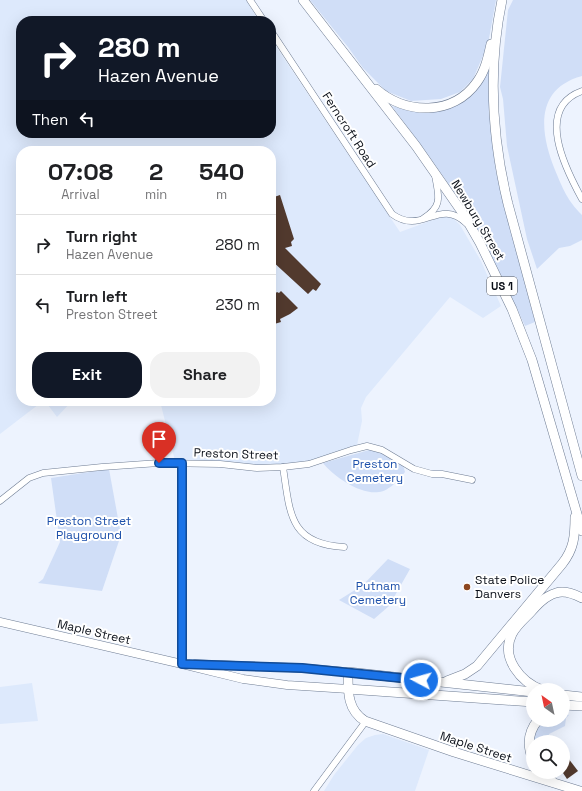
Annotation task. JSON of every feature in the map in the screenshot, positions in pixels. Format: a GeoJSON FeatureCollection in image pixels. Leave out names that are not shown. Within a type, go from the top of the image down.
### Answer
{"type":"FeatureCollection","features":[{"type":"Feature","properties":{"kind":"main road","name":"Newbury Street"},"geometry":{"type":"LineString","coordinates":[[303,0],[359,71],[434,171],[471,228],[504,290],[526,344],[554,432],[582,531]]}},
{"type":"Feature","properties":{"kind":"main road","name":"Newbury Street"},"geometry":{"type":"LineString","coordinates":[[502,2],[496,47],[494,86],[495,121],[500,163],[509,209],[582,476]]}},
{"type":"Feature","properties":{"kind":"main road"},"geometry":{"type":"LineString","coordinates":[[359,71],[380,92],[400,103],[426,109],[438,108],[451,104],[466,95],[482,75],[488,60],[502,2]]}},
{"type":"Feature","properties":{"kind":"main road"},"geometry":{"type":"LineString","coordinates":[[436,682],[459,677],[477,666],[569,556],[574,540],[575,506]]}},
{"type":"Feature","properties":{"kind":"main road"},"geometry":{"type":"LineString","coordinates":[[529,683],[524,680],[512,664],[510,655],[511,635],[540,602],[548,596],[557,592],[565,592],[582,598]]}},
{"type":"Feature","properties":{"kind":"main road","name":"Maple Street"},"geometry":{"type":"LineString","coordinates":[[0,622],[229,676],[266,683],[526,702]]}},
{"type":"Feature","properties":{"kind":"main road","name":"Maple Street"},"geometry":{"type":"LineString","coordinates":[[182,664],[302,668],[526,691]]}},
{"type":"Feature","properties":{"kind":"main road"},"geometry":{"type":"LineString","coordinates":[[348,672],[348,689],[353,710],[359,717],[366,721]]}},
{"type":"Feature","properties":{"kind":"main road"},"geometry":{"type":"LineString","coordinates":[[570,696],[582,697]]}},
{"type":"Feature","properties":{"kind":"main road"},"geometry":{"type":"LineString","coordinates":[[570,705],[582,706]]}},
{"type":"Feature","properties":{"kind":"main road","name":"Maple Street"},"geometry":{"type":"LineString","coordinates":[[366,721],[454,752],[580,791]]}},
{"type":"Feature","properties":{"kind":"main road"},"geometry":{"type":"LineString","coordinates":[[551,779],[559,785]]}},
{"type":"Feature","properties":{"kind":"street"},"geometry":{"type":"LineString","coordinates":[[250,0],[261,16]]}},
{"type":"Feature","properties":{"kind":"street","name":"Ferncroft Road"},"geometry":{"type":"LineString","coordinates":[[276,39],[392,214],[402,221],[410,222],[440,214],[450,213],[458,216],[471,228]]}},
{"type":"Feature","properties":{"kind":"street"},"geometry":{"type":"LineString","coordinates":[[582,91],[566,101],[558,118],[556,129],[558,143],[582,199]]}},
{"type":"Feature","properties":{"kind":"street"},"geometry":{"type":"LineString","coordinates":[[421,220],[432,212],[438,203],[434,171]]}},
{"type":"Feature","properties":{"kind":"street","name":"Preston Street"},"geometry":{"type":"LineString","coordinates":[[0,501],[29,478],[43,473],[102,467],[182,463],[220,464],[257,468],[283,467],[309,464],[367,446],[382,450],[414,469],[432,474],[442,474],[472,480]]}},
{"type":"Feature","properties":{"kind":"street"},"geometry":{"type":"LineString","coordinates":[[182,463],[182,664]]}},
{"type":"Feature","properties":{"kind":"street"},"geometry":{"type":"LineString","coordinates":[[283,467],[291,511],[300,530],[318,543],[328,546],[344,547]]}},
{"type":"Feature","properties":{"kind":"street"},"geometry":{"type":"LineString","coordinates":[[314,791],[366,721]]}},
{"type":"Feature","properties":{"kind":"shaded area"},"geometry":{"type":"Polygon","coordinates":[[[0,0],[246,0],[256,16],[16,16],[16,138],[276,138],[276,46],[400,232],[441,217],[452,217],[460,225],[481,261],[501,306],[483,318],[450,297],[366,397],[361,408],[362,421],[357,445],[305,463],[266,466],[175,461],[161,406],[276,406],[276,146],[16,146],[16,406],[36,406],[0,434],[0,0]]]}},
{"type":"Feature","properties":{"kind":"shaded area"},"geometry":{"type":"Polygon","coordinates":[[[49,406],[67,406],[57,417],[49,406]]]}},
{"type":"Feature","properties":{"kind":"shaded area"},"geometry":{"type":"Polygon","coordinates":[[[32,683],[38,721],[0,724],[0,687],[32,683]]]}},
{"type":"Feature","properties":{"kind":"shaded area"},"geometry":{"type":"Polygon","coordinates":[[[383,734],[429,750],[415,791],[324,791],[334,775],[358,745],[366,738],[383,734]]]}},
{"type":"Feature","properties":{"kind":"green space"},"geometry":{"type":"Polygon","coordinates":[[[310,0],[496,0],[488,44],[473,79],[460,92],[441,99],[411,101],[386,91],[363,68],[310,0]]]}},
{"type":"Feature","properties":{"kind":"green space"},"geometry":{"type":"Polygon","coordinates":[[[513,0],[582,0],[582,76],[566,82],[555,91],[548,102],[544,127],[550,156],[560,183],[569,199],[582,215],[582,240],[570,246],[559,248],[537,269],[527,239],[507,146],[503,99],[500,87],[508,10],[513,0]]]}},
{"type":"Feature","properties":{"kind":"green space"},"geometry":{"type":"Polygon","coordinates":[[[490,65],[490,119],[496,172],[535,322],[525,326],[493,261],[454,192],[392,106],[416,112],[447,108],[490,65]]]}},
{"type":"Feature","properties":{"kind":"green space","name":"Preston Cemetery"},"geometry":{"type":"Polygon","coordinates":[[[380,447],[403,465],[405,472],[394,484],[383,491],[372,492],[356,488],[334,474],[323,463],[380,447]]]}},
{"type":"Feature","properties":{"kind":"green space","name":"Preston Street Playground"},"geometry":{"type":"Polygon","coordinates":[[[109,469],[121,535],[102,591],[38,583],[43,579],[60,542],[51,478],[109,469]]]}},
{"type":"Feature","properties":{"kind":"green space","name":"Putnam Cemetery"},"geometry":{"type":"Polygon","coordinates":[[[388,559],[410,569],[389,606],[374,619],[339,600],[363,585],[388,559]]]}},
{"type":"Feature","properties":{"kind":"green space"},"geometry":{"type":"Polygon","coordinates":[[[538,727],[563,727],[549,735],[534,735],[538,727]]]}},
{"type":"Feature","properties":{"kind":"building"},"geometry":{"type":"Polygon","coordinates":[[[280,195],[294,239],[291,242],[292,246],[285,248],[321,284],[316,291],[313,289],[308,294],[276,265],[276,196],[280,195]]]}},
{"type":"Feature","properties":{"kind":"building"},"geometry":{"type":"Polygon","coordinates":[[[281,291],[298,308],[280,319],[281,322],[276,324],[276,293],[281,291]]]}},
{"type":"Feature","properties":{"kind":"building"},"geometry":{"type":"Polygon","coordinates":[[[570,761],[578,771],[570,777],[570,761]]]}},
{"type":"Feature","properties":{"kind":"place","name":"State Police Danvers"},"geometry":{"type":"Point","coordinates":[467,587]}},
{"type":"Feature","properties":{"kind":"route"},"geometry":{"type":"LineString","coordinates":[[159,463],[182,463],[182,664],[223,664],[302,668],[421,680]]}}]}
